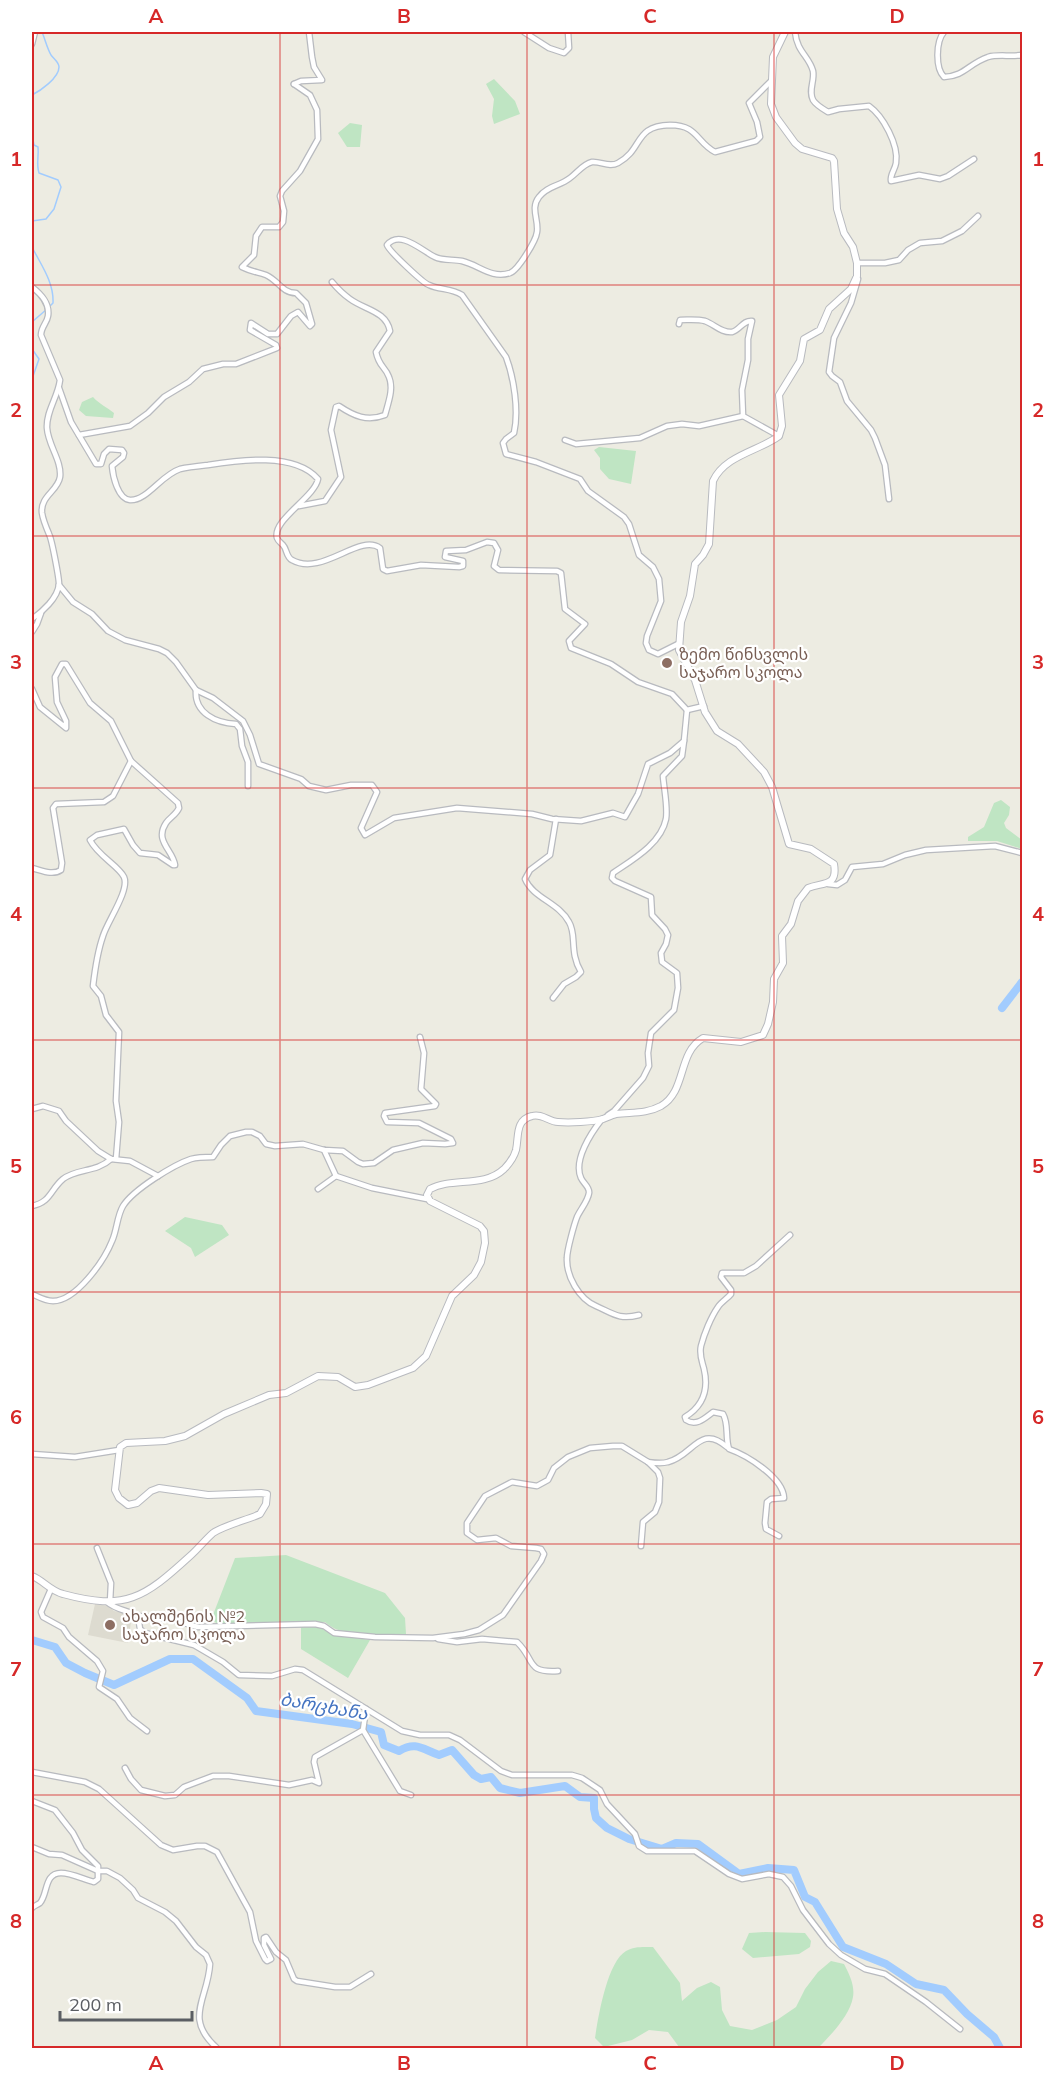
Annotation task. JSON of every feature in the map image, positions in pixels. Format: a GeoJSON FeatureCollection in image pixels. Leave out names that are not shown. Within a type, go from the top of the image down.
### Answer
{"type":"FeatureCollection","features":[{"type":"Feature","properties":{"kind":"street"},"geometry":{"type":"LineString","coordinates":[[32,44],[35,32]]}},
{"type":"Feature","properties":{"kind":"street"},"geometry":{"type":"LineString","coordinates":[[79,435],[130,426],[148,413],[164,396],[189,382],[203,369],[236,364],[277,348],[276,345],[250,330],[251,323],[268,334],[277,334],[291,316],[298,312],[306,323],[310,326],[312,324],[306,303],[296,293],[288,293],[266,275],[253,273],[242,267],[254,255],[256,236],[262,227],[279,227],[283,222],[284,211],[280,196],[282,191],[300,171],[318,138],[317,110],[310,95],[294,84],[301,81],[322,80],[314,67],[309,32]]}},
{"type":"Feature","properties":{"kind":"street"},"geometry":{"type":"LineString","coordinates":[[524,32],[549,48],[564,53],[569,48],[568,32]]}},
{"type":"Feature","properties":{"kind":"street"},"geometry":{"type":"LineString","coordinates":[[785,32],[773,57],[771,104],[776,117],[795,143],[802,149],[832,158],[834,161],[837,209],[844,233],[853,247],[857,263],[858,280],[851,303],[834,338],[829,372],[840,382],[847,401],[875,438],[885,465],[889,499]]}},
{"type":"Feature","properties":{"kind":"street"},"geometry":{"type":"LineString","coordinates":[[795,32],[800,51],[812,69],[813,101],[828,112],[869,106],[879,113],[889,131],[896,154],[891,181],[919,175],[940,179],[974,159]]}},
{"type":"Feature","properties":{"kind":"street"},"geometry":{"type":"LineString","coordinates":[[944,32],[941,36],[938,66],[940,75],[944,77],[960,75],[970,65],[987,58],[1023,55]]}},
{"type":"Feature","properties":{"kind":"street"},"geometry":{"type":"LineString","coordinates":[[678,644],[658,654],[650,650],[646,643],[661,602],[659,579],[653,567],[639,555],[629,524],[624,517],[588,491],[580,479],[536,462],[506,454],[503,443],[514,433],[517,418],[510,369],[506,357],[462,294],[429,285],[416,277],[410,267],[389,251],[387,245],[397,240],[409,242],[437,258],[465,261],[489,273],[500,275],[512,273],[519,266],[537,232],[535,209],[537,198],[544,191],[568,180],[588,163],[597,162],[612,166],[620,162],[634,150],[639,139],[650,128],[669,125],[685,127],[715,152],[759,140],[760,130],[749,103],[773,79]]}},
{"type":"Feature","properties":{"kind":"street"},"geometry":{"type":"LineString","coordinates":[[857,263],[885,263],[899,260],[908,250],[920,243],[942,241],[962,231],[978,216]]}},
{"type":"Feature","properties":{"kind":"street"},"geometry":{"type":"LineString","coordinates":[[828,884],[836,873],[834,864],[812,849],[789,844],[777,798],[764,772],[738,744],[717,731],[705,712],[695,680],[682,657],[678,644],[695,564],[704,555],[709,544],[713,481],[716,475],[738,457],[779,436],[782,426],[779,395],[800,361],[804,339],[820,330],[829,309],[851,289],[857,276]]}},
{"type":"Feature","properties":{"kind":"street"},"geometry":{"type":"LineString","coordinates":[[296,507],[325,501],[341,477],[331,430],[336,407],[339,406],[352,415],[373,420],[385,415],[390,399],[389,375],[378,363],[376,352],[390,331],[388,322],[378,313],[349,298],[332,282]]}},
{"type":"Feature","properties":{"kind":"street"},"geometry":{"type":"LineString","coordinates":[[32,286],[41,294],[46,304],[48,316],[40,331],[60,380],[49,413],[47,429],[60,477],[57,486],[47,495],[42,506],[59,585],[32,632]]}},
{"type":"Feature","properties":{"kind":"street"},"geometry":{"type":"LineString","coordinates":[[679,324],[680,320],[697,319],[730,332],[735,331],[746,321],[752,321],[742,390],[743,417]]}},
{"type":"Feature","properties":{"kind":"street"},"geometry":{"type":"LineString","coordinates":[[59,388],[72,423],[92,460],[96,464],[101,464],[104,454],[109,449],[122,450],[124,453],[123,457],[111,466],[120,493],[125,499],[143,497],[162,479],[180,469],[230,461],[267,460],[296,466],[318,479],[315,488],[286,516],[276,536],[285,547],[289,558],[298,562],[323,562],[370,545],[380,548],[381,562],[387,571],[421,565],[459,567],[463,566],[463,561],[445,557],[446,551],[469,550],[487,542],[494,543],[498,550],[494,566],[499,570],[557,571],[563,578],[566,609],[585,624],[569,640],[571,648],[611,664],[638,682],[672,694],[687,710],[682,756],[663,776],[666,818],[661,832],[642,853],[613,873],[612,878],[651,897],[651,915],[668,935],[661,953],[662,962],[676,974],[677,999],[674,1010],[651,1033],[649,1066],[643,1078],[614,1111],[602,1119],[592,1133],[578,1165],[581,1179],[590,1194],[576,1220],[566,1259],[576,1290],[588,1302],[613,1315],[630,1317],[639,1315]]}},
{"type":"Feature","properties":{"kind":"street"},"geometry":{"type":"LineString","coordinates":[[565,440],[576,444],[640,438],[667,426],[682,424],[699,426],[743,417],[779,436]]}},
{"type":"Feature","properties":{"kind":"street"},"geometry":{"type":"LineString","coordinates":[[59,585],[73,602],[92,614],[108,631],[125,640],[167,653],[196,690],[213,698],[243,721],[260,765],[301,779],[309,786],[326,790],[351,785],[372,785],[376,792],[362,828],[365,835],[394,818],[457,808],[532,814],[581,822],[613,813],[625,817],[638,794],[648,764],[670,753],[684,741]]}},
{"type":"Feature","properties":{"kind":"street"},"geometry":{"type":"LineString","coordinates":[[32,619],[41,613]]}},
{"type":"Feature","properties":{"kind":"street"},"geometry":{"type":"LineString","coordinates":[[32,688],[40,707],[66,728],[66,721],[57,702],[55,677],[62,664],[66,664],[90,703],[111,721],[131,761],[178,803],[179,808],[166,823],[161,834],[163,843],[174,858],[175,865],[158,855],[140,853],[124,829],[97,835],[90,840],[98,853],[124,876],[126,887],[103,934],[93,986],[101,996],[106,1015],[119,1032],[116,1101],[119,1122],[113,1159],[102,1167],[64,1179],[41,1204],[32,1206]]}},
{"type":"Feature","properties":{"kind":"street"},"geometry":{"type":"LineString","coordinates":[[196,690],[195,697],[204,712],[213,720],[236,724],[240,729],[242,746],[248,762],[248,786]]}},
{"type":"Feature","properties":{"kind":"street"},"geometry":{"type":"LineString","coordinates":[[687,710],[704,706]]}},
{"type":"Feature","properties":{"kind":"street"},"geometry":{"type":"LineString","coordinates":[[32,868],[50,873],[57,873],[61,870],[62,863],[53,808],[56,804],[104,802],[112,796],[131,761]]}},
{"type":"Feature","properties":{"kind":"street"},"geometry":{"type":"LineString","coordinates":[[553,998],[564,984],[581,972],[573,955],[571,924],[562,911],[528,886],[525,879],[530,870],[550,855],[556,819]]}},
{"type":"Feature","properties":{"kind":"street"},"geometry":{"type":"LineString","coordinates":[[427,1199],[430,1189],[436,1186],[471,1182],[502,1171],[514,1154],[518,1129],[523,1120],[530,1116],[538,1115],[552,1122],[561,1123],[602,1119],[615,1114],[646,1112],[665,1103],[675,1092],[686,1059],[692,1048],[703,1038],[741,1042],[763,1035],[773,1002],[774,979],[783,963],[782,936],[791,924],[798,901],[808,888],[828,884],[837,885],[845,880],[852,867],[883,864],[926,850],[995,846],[1023,853]]}},
{"type":"Feature","properties":{"kind":"street"},"geometry":{"type":"LineString","coordinates":[[32,1294],[51,1301],[68,1298],[95,1270],[112,1242],[122,1209],[127,1202],[158,1176],[191,1159],[213,1156],[230,1136],[252,1132],[260,1136],[266,1144],[275,1146],[303,1144],[324,1150],[343,1150],[358,1162],[374,1163],[393,1150],[423,1143],[453,1143],[451,1139],[424,1125],[387,1122],[384,1116],[385,1113],[393,1110],[435,1106],[436,1104],[421,1089],[424,1053],[420,1037]]}},
{"type":"Feature","properties":{"kind":"street"},"geometry":{"type":"LineString","coordinates":[[32,1109],[43,1106],[59,1111],[72,1127],[98,1151],[113,1159],[130,1161],[158,1176]]}},
{"type":"Feature","properties":{"kind":"street"},"geometry":{"type":"LineString","coordinates":[[32,1454],[75,1457],[119,1450],[126,1443],[165,1442],[185,1436],[224,1414],[269,1395],[286,1393],[318,1376],[332,1376],[355,1387],[363,1386],[413,1368],[421,1362],[426,1356],[452,1296],[474,1275],[482,1262],[484,1231],[480,1226],[427,1199],[372,1188],[336,1176],[324,1150]]}},
{"type":"Feature","properties":{"kind":"street"},"geometry":{"type":"LineString","coordinates":[[318,1189],[336,1176]]}},
{"type":"Feature","properties":{"kind":"street"},"geometry":{"type":"LineString","coordinates":[[729,1449],[726,1419],[723,1414],[713,1412],[693,1423],[685,1417],[699,1406],[704,1398],[706,1383],[705,1370],[700,1356],[701,1346],[718,1306],[731,1294],[722,1274],[744,1273],[768,1257],[790,1235]]}},
{"type":"Feature","properties":{"kind":"street"},"geometry":{"type":"LineString","coordinates":[[648,1462],[668,1462],[700,1441],[711,1437],[729,1449],[745,1454],[768,1473],[784,1494],[784,1498],[771,1499],[767,1502],[765,1514],[766,1529],[778,1536]]}},
{"type":"Feature","properties":{"kind":"street"},"geometry":{"type":"LineString","coordinates":[[97,1548],[111,1583],[109,1602],[113,1608],[129,1611],[138,1616],[169,1619],[198,1627],[303,1623],[324,1626],[334,1633],[352,1636],[455,1637],[479,1630],[503,1615],[542,1561],[544,1554],[541,1550],[511,1546],[496,1538],[477,1540],[467,1533],[467,1523],[484,1496],[513,1482],[537,1486],[548,1480],[554,1468],[568,1457],[590,1448],[622,1446],[648,1462],[658,1472],[661,1484],[659,1502],[655,1512],[643,1522],[640,1546]]}},
{"type":"Feature","properties":{"kind":"street"},"geometry":{"type":"LineString","coordinates":[[32,1576],[39,1578],[60,1594],[109,1602],[127,1600],[150,1589],[214,1533],[260,1514],[267,1500],[267,1494],[261,1493],[208,1495],[164,1488],[151,1491],[137,1503],[128,1504],[119,1498],[115,1490],[119,1450]]}},
{"type":"Feature","properties":{"kind":"street"},"geometry":{"type":"LineString","coordinates":[[51,1589],[41,1612],[43,1617],[63,1628],[69,1637],[97,1660],[103,1671],[99,1687],[117,1699],[130,1718],[147,1731]]}},
{"type":"Feature","properties":{"kind":"street"},"geometry":{"type":"LineString","coordinates":[[138,1616],[140,1629],[145,1633],[194,1646],[223,1662],[239,1675],[272,1676],[295,1669],[303,1670],[402,1731],[420,1735],[449,1735],[460,1740],[501,1772],[512,1775],[572,1775],[582,1778],[600,1791],[606,1804],[635,1834],[639,1845],[647,1851],[695,1851],[729,1874],[742,1879],[769,1874],[783,1877],[791,1886],[803,1910],[829,1944],[865,1969],[885,1974],[960,2029]]}},
{"type":"Feature","properties":{"kind":"street"},"geometry":{"type":"LineString","coordinates":[[433,1638],[457,1642],[482,1639],[517,1642],[532,1665],[538,1670],[558,1671]]}},
{"type":"Feature","properties":{"kind":"street"},"geometry":{"type":"LineString","coordinates":[[366,1709],[363,1728],[400,1791],[411,1795]]}},
{"type":"Feature","properties":{"kind":"street"},"geometry":{"type":"LineString","coordinates":[[125,1768],[141,1790],[165,1796],[174,1795],[184,1787],[213,1776],[229,1776],[289,1785],[312,1780],[319,1783],[315,1757],[363,1728]]}},
{"type":"Feature","properties":{"kind":"street"},"geometry":{"type":"LineString","coordinates":[[32,1772],[85,1782],[99,1789],[168,1849],[205,1846],[217,1852],[250,1912],[256,1941],[265,1959],[269,1961],[271,1959],[264,1945],[266,1937],[276,1952],[286,1960],[297,1981],[350,1987],[372,1974]]}},
{"type":"Feature","properties":{"kind":"street"},"geometry":{"type":"LineString","coordinates":[[32,1801],[55,1810],[73,1833],[82,1850],[98,1866],[99,1870],[98,1879],[94,1882],[69,1874],[56,1873],[51,1876],[40,1903],[32,1908]]}},
{"type":"Feature","properties":{"kind":"street"},"geometry":{"type":"LineString","coordinates":[[32,1847],[107,1871],[120,1878],[138,1898],[165,1912],[176,1921],[196,1947],[206,1955],[210,1964],[198,2021],[210,2042],[217,2049]]}},
{"type":"Feature","properties":{"kind":"shaded area","name":"ახალშენის №2 საჯარო სკოლა"},"geometry":{"type":"Polygon","coordinates":[[[95,1604],[132,1615],[128,1643],[88,1635],[95,1604]]]}},
{"type":"Feature","properties":{"kind":"green space"},"geometry":{"type":"Polygon","coordinates":[[[494,79],[515,101],[520,114],[494,124],[492,116],[494,99],[486,84],[494,79]]]}},
{"type":"Feature","properties":{"kind":"green space"},"geometry":{"type":"Polygon","coordinates":[[[350,123],[362,125],[360,147],[347,147],[338,133],[350,123]]]}},
{"type":"Feature","properties":{"kind":"green space"},"geometry":{"type":"Polygon","coordinates":[[[93,397],[114,413],[113,418],[86,416],[79,410],[82,402],[93,397]]]}},
{"type":"Feature","properties":{"kind":"green space"},"geometry":{"type":"Polygon","coordinates":[[[599,447],[636,451],[631,484],[609,479],[600,469],[600,458],[594,450],[599,447]]]}},
{"type":"Feature","properties":{"kind":"green space"},"geometry":{"type":"Polygon","coordinates":[[[1001,800],[1010,807],[1009,815],[1004,823],[1006,828],[1022,840],[1022,849],[997,841],[968,841],[968,837],[984,827],[994,803],[1001,800]]]}},
{"type":"Feature","properties":{"kind":"green space"},"geometry":{"type":"Polygon","coordinates":[[[185,1217],[222,1225],[229,1235],[195,1257],[191,1248],[165,1231],[185,1217]]]}},
{"type":"Feature","properties":{"kind":"green space"},"geometry":{"type":"Polygon","coordinates":[[[286,1555],[385,1593],[405,1618],[406,1634],[352,1633],[333,1628],[325,1622],[220,1625],[211,1620],[235,1558],[286,1555]]]}},
{"type":"Feature","properties":{"kind":"green space"},"geometry":{"type":"Polygon","coordinates":[[[301,1626],[317,1626],[332,1634],[370,1640],[348,1678],[301,1649],[301,1626]]]}},
{"type":"Feature","properties":{"kind":"green space"},"geometry":{"type":"Polygon","coordinates":[[[749,1933],[805,1933],[811,1941],[810,1947],[799,1954],[753,1958],[742,1949],[749,1933]]]}},
{"type":"Feature","properties":{"kind":"green space"},"geometry":{"type":"Polygon","coordinates":[[[653,1947],[680,1983],[682,2001],[697,1988],[711,1982],[720,1987],[722,2010],[730,2026],[752,2030],[777,2020],[796,2007],[805,1989],[818,1972],[831,1961],[844,1964],[850,1976],[853,1997],[844,2018],[818,2048],[678,2048],[668,2032],[649,2030],[632,2040],[604,2047],[595,2038],[605,1991],[614,1966],[619,1957],[629,1949],[653,1947]]]}},
{"type":"Feature","properties":{"kind":"waterway"},"geometry":{"type":"LineString","coordinates":[[32,95],[53,80],[59,67],[51,55],[42,32]]}},
{"type":"Feature","properties":{"kind":"waterway"},"geometry":{"type":"LineString","coordinates":[[32,135],[34,145],[38,147],[39,173],[58,180],[61,187],[54,209],[46,219],[32,221]]}},
{"type":"Feature","properties":{"kind":"waterway"},"geometry":{"type":"LineString","coordinates":[[32,247],[51,288],[53,303],[50,306]]}},
{"type":"Feature","properties":{"kind":"waterway"},"geometry":{"type":"LineString","coordinates":[[32,322],[47,309]]}},
{"type":"Feature","properties":{"kind":"waterway"},"geometry":{"type":"LineString","coordinates":[[32,349],[39,359],[32,379]]}},
{"type":"Feature","properties":{"kind":"waterway"},"geometry":{"type":"LineString","coordinates":[[1002,1008],[1022,982]]}},
{"type":"Feature","properties":{"kind":"waterway","name":"ბარცხანა"},"geometry":{"type":"LineString","coordinates":[[32,1640],[55,1647],[66,1663],[114,1685],[170,1659],[193,1659],[247,1698],[256,1711],[352,1724],[381,1732],[384,1745],[399,1751],[415,1746],[439,1755],[452,1750],[474,1775],[481,1779],[491,1777],[500,1788],[520,1793],[565,1786],[580,1797],[594,1798],[596,1818],[607,1828],[629,1839],[662,1849],[676,1843],[698,1844],[739,1874],[768,1868],[794,1870],[805,1897],[815,1902],[843,1947],[886,1964],[916,1984],[944,1990],[994,2037],[1000,2048]]}},
{"type":"Feature","properties":{"kind":"place","name":"ზემო წინსვლის საჯარო სკოლა"},"geometry":{"type":"Point","coordinates":[667,663]}},
{"type":"Feature","properties":{"kind":"place","name":"ახალშენის №2 საჯარო სკოლა"},"geometry":{"type":"Point","coordinates":[110,1625]}}]}
